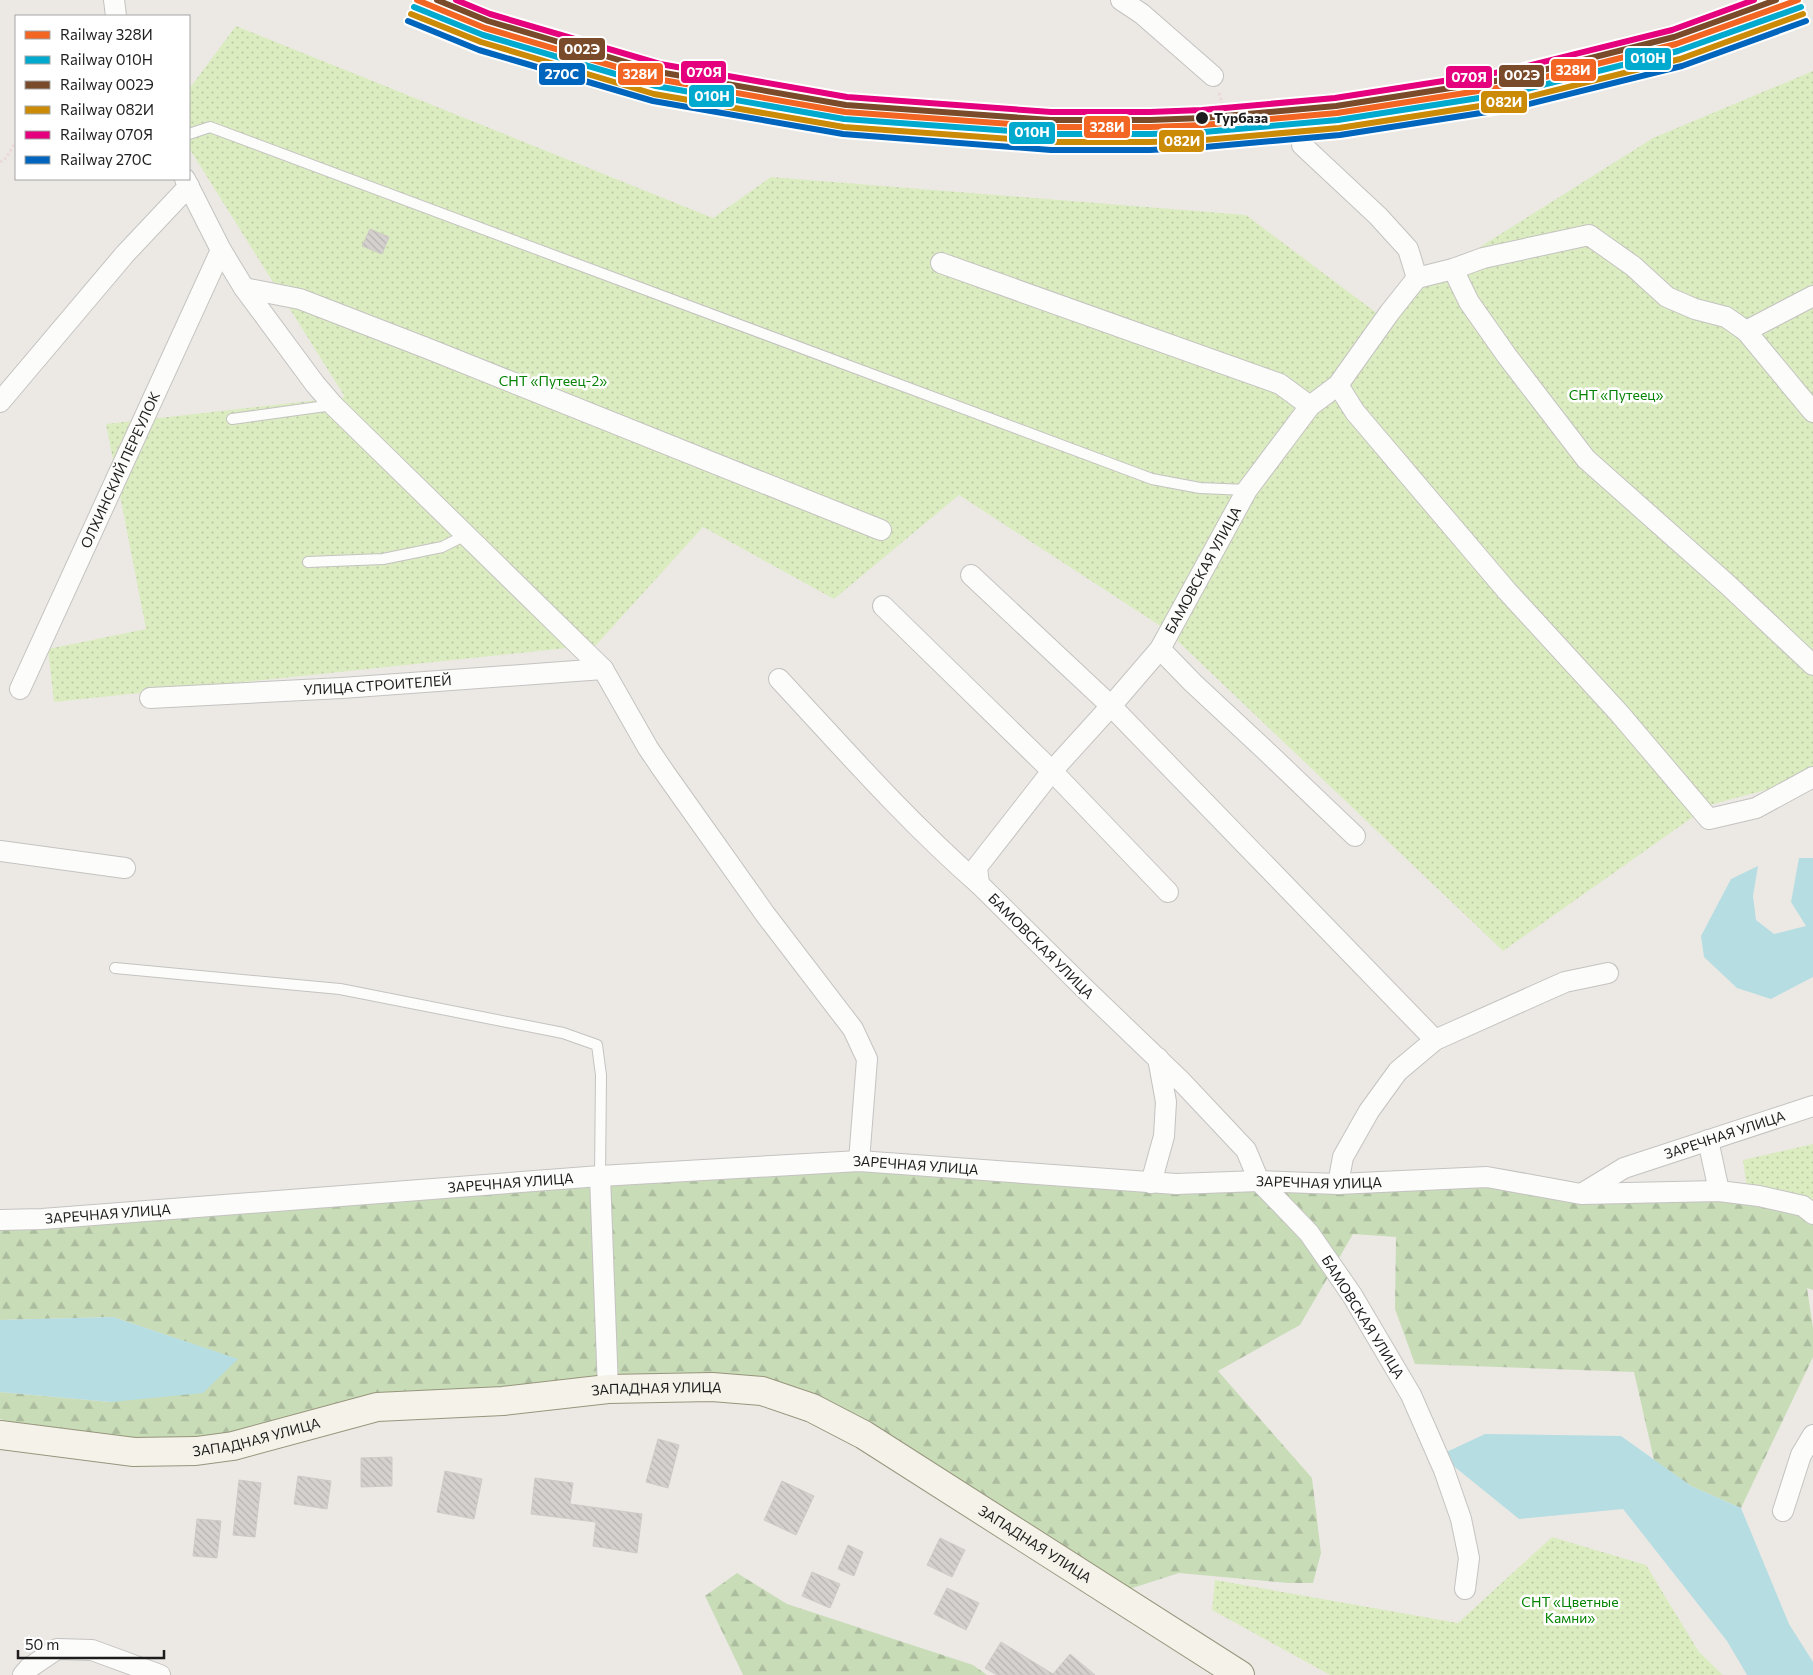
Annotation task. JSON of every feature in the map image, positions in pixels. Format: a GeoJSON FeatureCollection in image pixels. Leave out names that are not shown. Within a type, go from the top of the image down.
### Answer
{"type":"FeatureCollection","features":[{"type":"Feature","properties":{"kind":"main road","name":"ЗАПАДНАЯ УЛИЦА"},"geometry":{"type":"LineString","coordinates":[[0,1435],[134,1452],[196,1451],[241,1444],[377,1407],[503,1401],[608,1389],[712,1387],[762,1391],[812,1408],[864,1435],[1240,1675]]}},
{"type":"Feature","properties":{"kind":"street"},"geometry":{"type":"LineString","coordinates":[[114,0],[116,15]]}},
{"type":"Feature","properties":{"kind":"street"},"geometry":{"type":"LineString","coordinates":[[1121,0],[1142,14],[1213,76]]}},
{"type":"Feature","properties":{"kind":"street"},"geometry":{"type":"LineString","coordinates":[[1302,145],[1378,216],[1408,249],[1417,278],[1453,270],[1483,258],[1589,234],[1633,266],[1667,297],[1695,309],[1726,317],[1746,331],[1813,412]]}},
{"type":"Feature","properties":{"kind":"street"},"geometry":{"type":"LineString","coordinates":[[0,402],[187,182],[244,288],[315,384],[333,405],[604,668],[648,748],[665,773],[765,914],[853,1029],[867,1059],[860,1161]]}},
{"type":"Feature","properties":{"kind":"street","name":"ОЛХИНСКИЙ ПЕРЕУЛОК"},"geometry":{"type":"LineString","coordinates":[[20,689],[222,250]]}},
{"type":"Feature","properties":{"kind":"street"},"geometry":{"type":"LineString","coordinates":[[941,263],[1280,384],[1310,406]]}},
{"type":"Feature","properties":{"kind":"street"},"geometry":{"type":"LineString","coordinates":[[1453,270],[1469,302],[1507,356],[1586,459],[1728,585],[1813,665]]}},
{"type":"Feature","properties":{"kind":"street","name":"БАМОВСКАЯ УЛИЦА"},"geometry":{"type":"LineString","coordinates":[[1417,278],[1390,312],[1338,385],[1310,406],[1247,490],[1160,649],[1052,771],[978,866],[979,884],[1158,1058],[1246,1150],[1259,1181],[1314,1241],[1352,1295],[1411,1394],[1444,1470],[1460,1519],[1469,1558],[1465,1589]]}},
{"type":"Feature","properties":{"kind":"street"},"geometry":{"type":"LineString","coordinates":[[244,288],[300,299],[880,530]]}},
{"type":"Feature","properties":{"kind":"street"},"geometry":{"type":"LineString","coordinates":[[1746,331],[1813,296]]}},
{"type":"Feature","properties":{"kind":"street"},"geometry":{"type":"LineString","coordinates":[[1338,385],[1355,412],[1475,554],[1619,713],[1709,818],[1756,808],[1813,777]]}},
{"type":"Feature","properties":{"kind":"street"},"geometry":{"type":"LineString","coordinates":[[971,574],[1111,706],[1435,1040]]}},
{"type":"Feature","properties":{"kind":"street"},"geometry":{"type":"LineString","coordinates":[[883,606],[1052,771],[1168,892]]}},
{"type":"Feature","properties":{"kind":"street"},"geometry":{"type":"LineString","coordinates":[[1160,649],[1193,683],[1355,836]]}},
{"type":"Feature","properties":{"kind":"street","name":"УЛИЦА СТРОИТЕЛЕЙ"},"geometry":{"type":"LineString","coordinates":[[150,698],[342,688],[604,668]]}},
{"type":"Feature","properties":{"kind":"street"},"geometry":{"type":"LineString","coordinates":[[779,679],[884,793],[945,854],[979,884]]}},
{"type":"Feature","properties":{"kind":"street"},"geometry":{"type":"LineString","coordinates":[[0,852],[125,868]]}},
{"type":"Feature","properties":{"kind":"street"},"geometry":{"type":"LineString","coordinates":[[1338,1184],[1342,1157],[1368,1111],[1398,1071],[1435,1040],[1565,982],[1608,973]]}},
{"type":"Feature","properties":{"kind":"street"},"geometry":{"type":"LineString","coordinates":[[1151,1183],[1164,1136],[1166,1102],[1158,1058]]}},
{"type":"Feature","properties":{"kind":"street","name":"ЗАРЕЧНАЯ УЛИЦА"},"geometry":{"type":"LineString","coordinates":[[0,1220],[42,1219],[600,1176],[860,1161],[1176,1184],[1259,1181],[1338,1184],[1487,1177],[1581,1194],[1624,1168],[1813,1106]]}},
{"type":"Feature","properties":{"kind":"street"},"geometry":{"type":"LineString","coordinates":[[1708,1140],[1718,1191]]}},
{"type":"Feature","properties":{"kind":"street"},"geometry":{"type":"LineString","coordinates":[[600,1176],[608,1389]]}},
{"type":"Feature","properties":{"kind":"street"},"geometry":{"type":"LineString","coordinates":[[1581,1194],[1718,1191],[1759,1196],[1803,1206],[1813,1214]]}},
{"type":"Feature","properties":{"kind":"street"},"geometry":{"type":"LineString","coordinates":[[1783,1511],[1802,1455],[1813,1434]]}},
{"type":"Feature","properties":{"kind":"street"},"geometry":{"type":"LineString","coordinates":[[23,1675],[29,1668],[57,1649],[92,1650],[160,1675]]}},
{"type":"Feature","properties":{"kind":"lane"},"geometry":{"type":"LineString","coordinates":[[190,134],[210,127],[1152,479],[1200,488],[1247,490]]}},
{"type":"Feature","properties":{"kind":"lane"},"geometry":{"type":"LineString","coordinates":[[232,419],[333,405]]}},
{"type":"Feature","properties":{"kind":"lane"},"geometry":{"type":"LineString","coordinates":[[308,562],[383,559],[442,548],[466,535]]}},
{"type":"Feature","properties":{"kind":"lane"},"geometry":{"type":"LineString","coordinates":[[115,968],[340,989],[563,1033],[597,1045],[601,1075],[600,1176]]}},
{"type":"Feature","properties":{"kind":"path"},"geometry":{"type":"LineString","coordinates":[[1213,76],[1221,97],[1225,123],[1231,130],[1237,132],[1293,129],[1302,145]]}},
{"type":"Feature","properties":{"kind":"path"},"geometry":{"type":"LineString","coordinates":[[0,162],[6,158],[15,144]]}},
{"type":"Feature","properties":{"kind":"green space","name":"СНТ «Путеец-2»"},"geometry":{"type":"Polygon","coordinates":[[[236,26],[713,218],[771,177],[1246,215],[1390,323],[1426,281],[1653,138],[1813,71],[1813,777],[1710,805],[1503,951],[1165,629],[959,495],[834,599],[703,527],[596,645],[54,702],[48,649],[146,629],[106,424],[345,397],[190,150],[190,88],[236,26]]]}},
{"type":"Feature","properties":{"kind":"green space"},"geometry":{"type":"Polygon","coordinates":[[[1813,1144],[1813,1200],[1747,1190],[1743,1160],[1813,1144]]]}},
{"type":"Feature","properties":{"kind":"green space"},"geometry":{"type":"Polygon","coordinates":[[[859,1161],[1151,1183],[1487,1177],[1581,1194],[1719,1191],[1813,1214],[1813,1290],[1807,1288],[1813,1328],[1813,1357],[1741,1508],[1691,1486],[1654,1460],[1634,1372],[1415,1364],[1395,1309],[1396,1237],[1353,1234],[1300,1325],[1218,1371],[1312,1478],[1321,1553],[1313,1583],[1288,1583],[1179,1573],[1114,1594],[762,1391],[503,1401],[276,1435],[81,1445],[0,1419],[0,1392],[111,1402],[237,1359],[113,1317],[0,1320],[0,1220],[859,1161]]]}},
{"type":"Feature","properties":{"kind":"green space","name":"СНТ «Цветные Камни»"},"geometry":{"type":"Polygon","coordinates":[[[1552,1537],[1646,1565],[1699,1652],[1723,1675],[1330,1675],[1212,1610],[1215,1580],[1458,1623],[1552,1537]]]}},
{"type":"Feature","properties":{"kind":"green space"},"geometry":{"type":"Polygon","coordinates":[[[737,1573],[787,1604],[973,1665],[987,1675],[743,1675],[705,1596],[737,1573]]]}},
{"type":"Feature","properties":{"kind":"water"},"geometry":{"type":"Polygon","coordinates":[[[1799,858],[1813,858],[1813,977],[1771,999],[1737,988],[1704,957],[1701,936],[1731,879],[1758,866],[1753,896],[1756,920],[1774,934],[1806,926],[1791,902],[1799,858]]]}},
{"type":"Feature","properties":{"kind":"water"},"geometry":{"type":"Polygon","coordinates":[[[113,1317],[238,1359],[203,1393],[111,1402],[0,1392],[0,1320],[113,1317]]]}},
{"type":"Feature","properties":{"kind":"water"},"geometry":{"type":"Polygon","coordinates":[[[1485,1434],[1621,1436],[1691,1486],[1741,1508],[1789,1624],[1813,1662],[1813,1675],[1747,1675],[1727,1641],[1623,1509],[1519,1519],[1440,1455],[1485,1434]]]}},
{"type":"Feature","properties":{"kind":"building"},"geometry":{"type":"Polygon","coordinates":[[[370,229],[389,237],[382,254],[362,246],[370,229]]]}},
{"type":"Feature","properties":{"kind":"building"},"geometry":{"type":"Polygon","coordinates":[[[658,1439],[679,1445],[668,1488],[646,1482],[658,1439]]]}},
{"type":"Feature","properties":{"kind":"building"},"geometry":{"type":"Polygon","coordinates":[[[392,1457],[392,1486],[361,1487],[361,1458],[392,1457]]]}},
{"type":"Feature","properties":{"kind":"building"},"geometry":{"type":"Polygon","coordinates":[[[445,1471],[482,1479],[474,1519],[437,1512],[445,1471]]]}},
{"type":"Feature","properties":{"kind":"building"},"geometry":{"type":"Polygon","coordinates":[[[298,1476],[331,1481],[327,1509],[294,1504],[298,1476]]]}},
{"type":"Feature","properties":{"kind":"building"},"geometry":{"type":"Polygon","coordinates":[[[535,1478],[573,1483],[570,1504],[642,1514],[637,1553],[593,1546],[596,1522],[531,1514],[535,1478]]]}},
{"type":"Feature","properties":{"kind":"building"},"geometry":{"type":"Polygon","coordinates":[[[239,1480],[261,1483],[255,1537],[233,1535],[239,1480]]]}},
{"type":"Feature","properties":{"kind":"building"},"geometry":{"type":"Polygon","coordinates":[[[782,1481],[814,1496],[796,1535],[764,1520],[782,1481]]]}},
{"type":"Feature","properties":{"kind":"building"},"geometry":{"type":"Polygon","coordinates":[[[197,1519],[221,1521],[217,1558],[193,1556],[197,1519]]]}},
{"type":"Feature","properties":{"kind":"building"},"geometry":{"type":"Polygon","coordinates":[[[940,1538],[965,1550],[952,1577],[927,1565],[940,1538]]]}},
{"type":"Feature","properties":{"kind":"building"},"geometry":{"type":"Polygon","coordinates":[[[848,1545],[863,1552],[854,1576],[838,1569],[848,1545]]]}},
{"type":"Feature","properties":{"kind":"building"},"geometry":{"type":"Polygon","coordinates":[[[812,1572],[840,1584],[830,1608],[802,1596],[812,1572]]]}},
{"type":"Feature","properties":{"kind":"building"},"geometry":{"type":"Polygon","coordinates":[[[947,1588],[979,1603],[966,1630],[934,1614],[947,1588]]]}},
{"type":"Feature","properties":{"kind":"building"},"geometry":{"type":"Polygon","coordinates":[[[1001,1642],[1053,1674],[1070,1654],[1095,1675],[997,1675],[985,1668],[1001,1642]]]}},
{"type":"Feature","properties":{"kind":"rail line","name":"328И"},"geometry":{"type":"LineString","coordinates":[[417,0],[485,28],[657,79],[845,112],[1051,127],[1203,125],[1337,113],[1510,86],[1676,44],[1798,0]]}},
{"type":"Feature","properties":{"kind":"rail line","name":"002Э"},"geometry":{"type":"LineString","coordinates":[[437,0],[488,21],[659,72],[846,105],[1051,120],[1203,118],[1336,106],[1508,79],[1674,37],[1776,0]]}},
{"type":"Feature","properties":{"kind":"rail line","name":"070Я"},"geometry":{"type":"LineString","coordinates":[[456,0],[490,14],[660,64],[847,97],[1051,112],[1202,110],[1335,98],[1507,71],[1672,30],[1754,0]]}},
{"type":"Feature","properties":{"kind":"rail line","name":"010Н"},"geometry":{"type":"LineString","coordinates":[[414,7],[483,35],[656,86],[844,119],[1051,134],[1204,132],[1338,120],[1511,93],[1678,51],[1801,7]]}},
{"type":"Feature","properties":{"kind":"rail line","name":"082И"},"geometry":{"type":"LineString","coordinates":[[411,14],[481,42],[654,94],[844,127],[1051,142],[1204,140],[1339,128],[1512,101],[1680,59],[1803,14]]}},
{"type":"Feature","properties":{"kind":"rail line","name":"270С"},"geometry":{"type":"LineString","coordinates":[[408,21],[479,50],[653,101],[843,134],[1051,150],[1150,150],[1340,135],[1513,108],[1682,66],[1806,21]]}},
{"type":"Feature","properties":{"kind":"place","name":"Турбаза"},"geometry":{"type":"Point","coordinates":[1202,118]}},
{"type":"Feature","properties":{"kind":"park label","name":"СНТ «Путеец»"},"geometry":{"type":"Point","coordinates":[1616,395]}}]}
